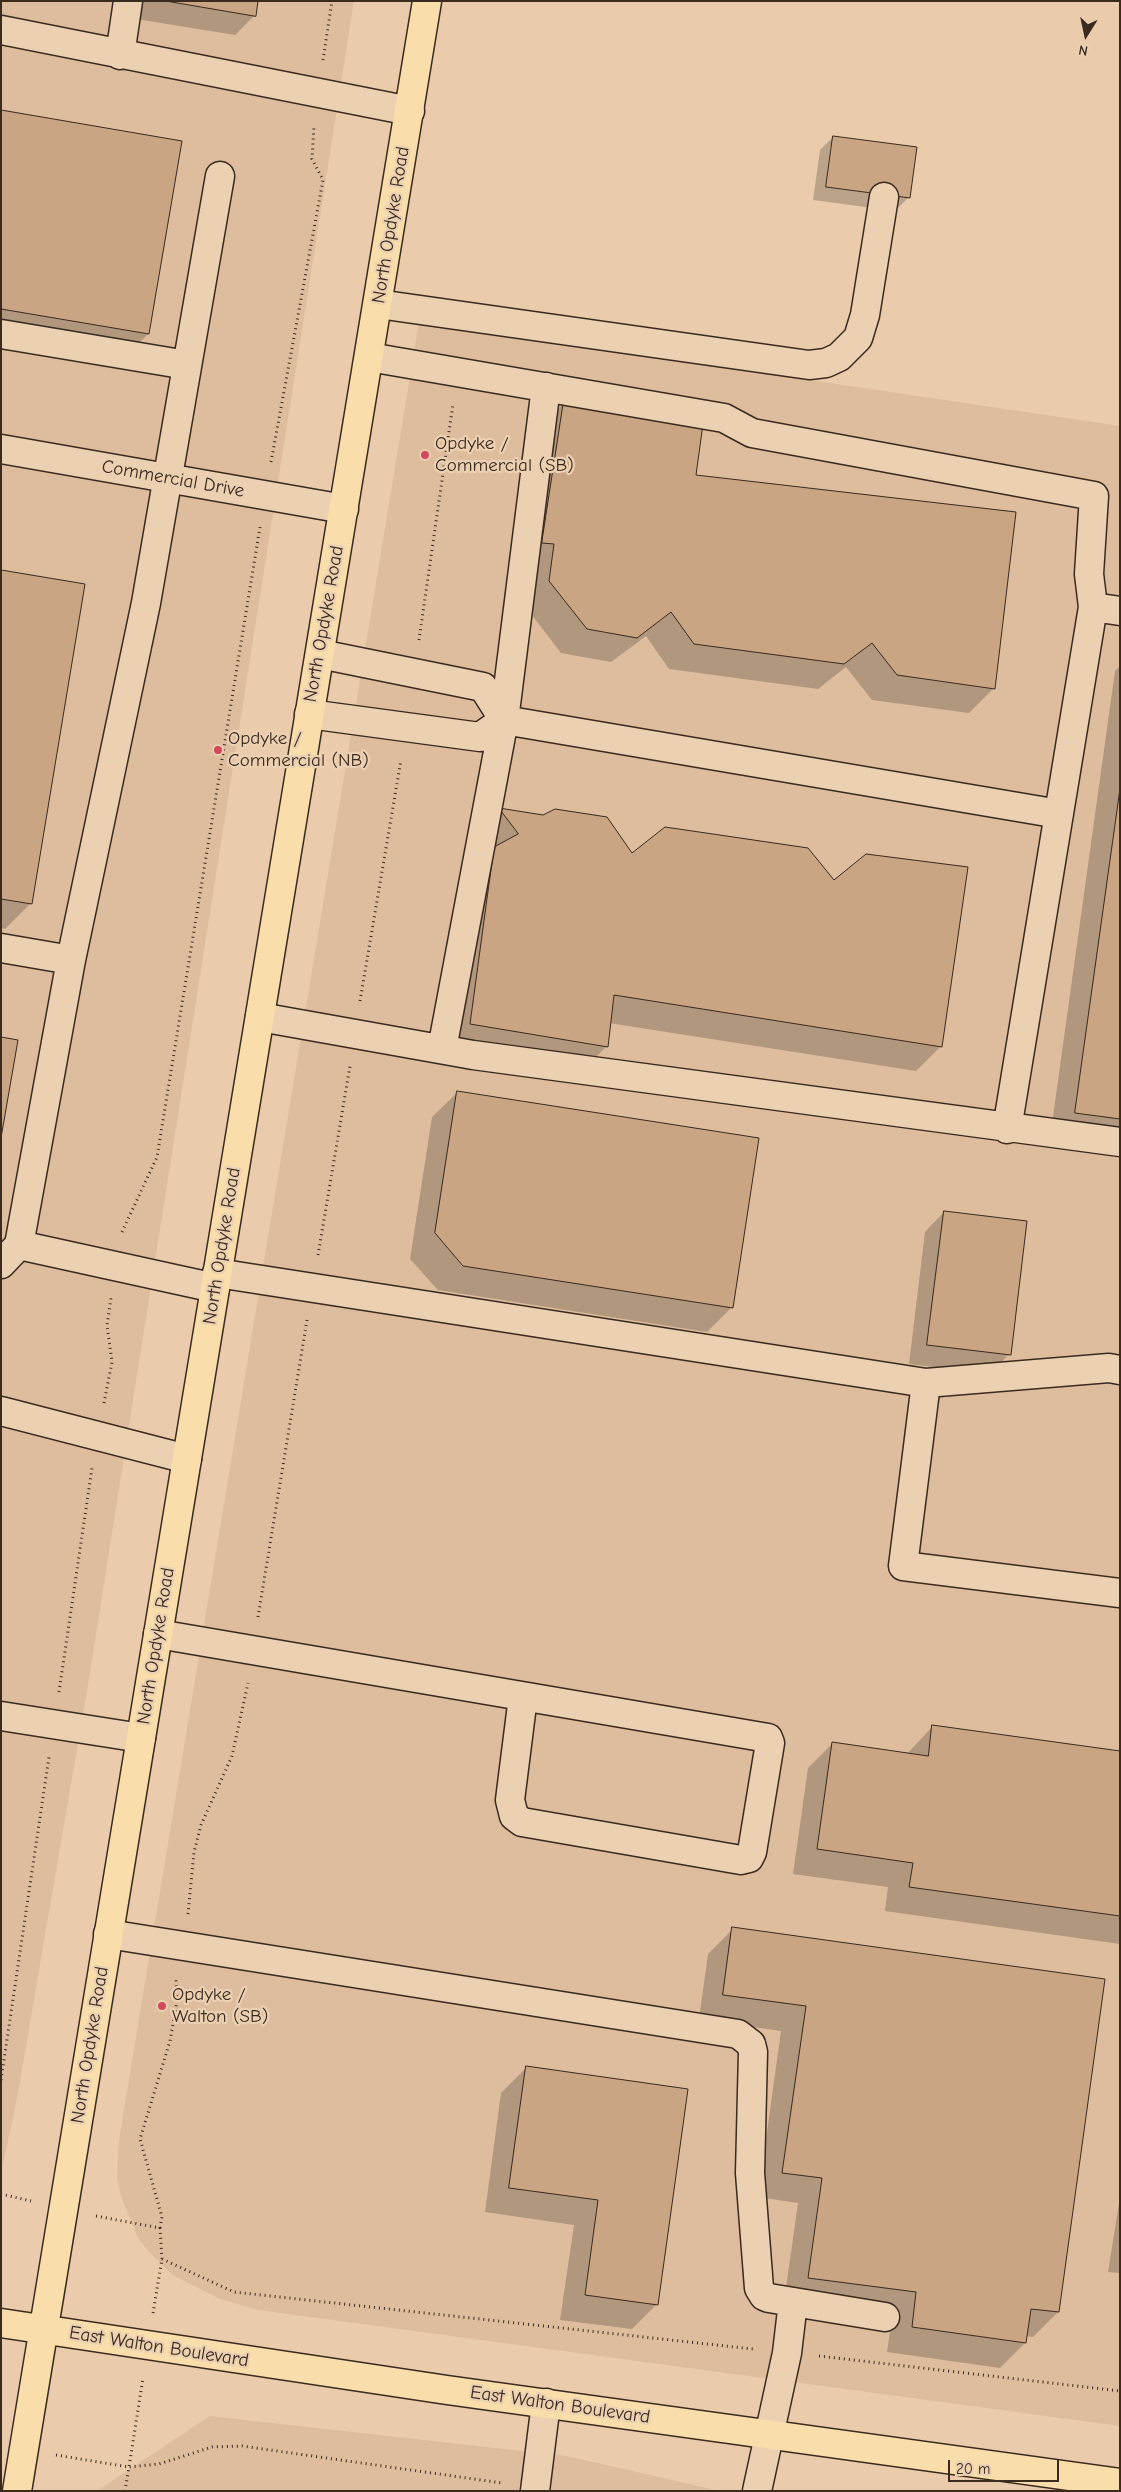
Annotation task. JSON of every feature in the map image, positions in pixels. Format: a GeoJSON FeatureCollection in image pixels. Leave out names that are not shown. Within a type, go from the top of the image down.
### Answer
{"type":"FeatureCollection","features":[{"type":"Feature","properties":{"kind":"main road","name":"North Opdyke Road"},"geometry":{"type":"LineString","coordinates":[[16,2491],[428,1]]}},
{"type":"Feature","properties":{"kind":"main road","name":"East Walton Boulevard"},"geometry":{"type":"LineString","coordinates":[[1,2323],[546,2404],[1120,2483]]}},
{"type":"Feature","properties":{"kind":"street"},"geometry":{"type":"LineString","coordinates":[[120,55],[128,1]]}},
{"type":"Feature","properties":{"kind":"street"},"geometry":{"type":"LineString","coordinates":[[1,30],[410,111]]}},
{"type":"Feature","properties":{"kind":"street"},"geometry":{"type":"LineString","coordinates":[[220,176],[146,603],[10,1254],[216,1280],[926,1383],[1109,1368],[1120,1370]]}},
{"type":"Feature","properties":{"kind":"street"},"geometry":{"type":"LineString","coordinates":[[378,304],[809,365],[826,363],[839,357],[858,338],[865,315],[884,197]]}},
{"type":"Feature","properties":{"kind":"street"},"geometry":{"type":"LineString","coordinates":[[1,334],[187,365]]}},
{"type":"Feature","properties":{"kind":"street"},"geometry":{"type":"LineString","coordinates":[[369,357],[724,418],[752,433],[1094,496],[1089,574],[1093,606],[1008,1129]]}},
{"type":"Feature","properties":{"kind":"street"},"geometry":{"type":"LineString","coordinates":[[442,1049],[504,720],[546,387]]}},
{"type":"Feature","properties":{"kind":"street","name":"Commercial Drive"},"geometry":{"type":"LineString","coordinates":[[1,449],[344,509]]}},
{"type":"Feature","properties":{"kind":"street"},"geometry":{"type":"LineString","coordinates":[[1093,606],[1120,611]]}},
{"type":"Feature","properties":{"kind":"street"},"geometry":{"type":"LineString","coordinates":[[320,654],[483,687],[504,720]]}},
{"type":"Feature","properties":{"kind":"street"},"geometry":{"type":"LineString","coordinates":[[309,714],[480,737],[504,720],[1059,814]]}},
{"type":"Feature","properties":{"kind":"street"},"geometry":{"type":"LineString","coordinates":[[1,948],[71,960]]}},
{"type":"Feature","properties":{"kind":"street"},"geometry":{"type":"LineString","coordinates":[[260,1017],[442,1049],[1008,1129],[1120,1142]]}},
{"type":"Feature","properties":{"kind":"street"},"geometry":{"type":"LineString","coordinates":[[926,1383],[903,1566],[1120,1593]]}},
{"type":"Feature","properties":{"kind":"street"},"geometry":{"type":"LineString","coordinates":[[1,1412],[187,1459]]}},
{"type":"Feature","properties":{"kind":"street"},"geometry":{"type":"LineString","coordinates":[[158,1634],[768,1738],[770,1743],[752,1852],[749,1858],[741,1860],[522,1822],[514,1816],[510,1800],[523,1697]]}},
{"type":"Feature","properties":{"kind":"street"},"geometry":{"type":"LineString","coordinates":[[1,1716],[141,1738]]}},
{"type":"Feature","properties":{"kind":"street"},"geometry":{"type":"LineString","coordinates":[[108,1934],[738,2034],[746,2038],[754,2052],[750,2173],[757,2280],[764,2296],[885,2317]]}},
{"type":"Feature","properties":{"kind":"street"},"geometry":{"type":"LineString","coordinates":[[757,2491],[787,2353],[793,2302]]}},
{"type":"Feature","properties":{"kind":"street"},"geometry":{"type":"LineString","coordinates":[[535,2489],[546,2404]]}},
{"type":"Feature","properties":{"kind":"path"},"geometry":{"type":"LineString","coordinates":[[1,2080],[97,1436],[112,1362],[107,1325],[116,1266],[122,1232],[156,1157],[266,495],[323,180],[312,159],[318,94],[332,1]]}},
{"type":"Feature","properties":{"kind":"path"},"geometry":{"type":"LineString","coordinates":[[135,2224],[160,2228],[162,2259],[234,2292],[1120,2391]]}},
{"type":"Feature","properties":{"kind":"path"},"geometry":{"type":"LineString","coordinates":[[125,2491],[134,2431]]}},
{"type":"Feature","properties":{"kind":"path"},"geometry":{"type":"LineString","coordinates":[[97,2462],[129,2467],[159,2464],[212,2447],[242,2446],[535,2489]]}},
{"type":"Feature","properties":{"kind":"shaded area"},"geometry":{"type":"Polygon","coordinates":[[[1,1],[354,1],[88,1685],[18,2093],[1,2174],[1,1]]]}},
{"type":"Feature","properties":{"kind":"shaded area"},"geometry":{"type":"Polygon","coordinates":[[[419,322],[1120,426],[1120,2426],[258,2310],[220,2299],[174,2276],[148,2251],[138,2238],[121,2196],[117,2177],[119,2140],[419,322]]]}},
{"type":"Feature","properties":{"kind":"shaded area"},"geometry":{"type":"Polygon","coordinates":[[[210,2416],[567,2456],[720,2491],[97,2491],[210,2416]]]}},
{"type":"Feature","properties":{"kind":"building"},"geometry":{"type":"Polygon","coordinates":[[[166,1],[258,1],[256,16],[166,1]]]}},
{"type":"Feature","properties":{"kind":"building"},"geometry":{"type":"Polygon","coordinates":[[[1,110],[182,141],[149,334],[1,309],[1,110]]]}},
{"type":"Feature","properties":{"kind":"building"},"geometry":{"type":"Polygon","coordinates":[[[833,136],[917,147],[910,198],[826,187],[833,136]]]}},
{"type":"Feature","properties":{"kind":"building"},"geometry":{"type":"Polygon","coordinates":[[[564,400],[703,424],[696,475],[1016,512],[995,689],[897,675],[872,643],[844,664],[694,644],[671,612],[637,638],[587,629],[549,581],[554,544],[542,543],[564,400]]]}},
{"type":"Feature","properties":{"kind":"building"},"geometry":{"type":"Polygon","coordinates":[[[1,570],[85,584],[32,904],[1,899],[1,570]]]}},
{"type":"Feature","properties":{"kind":"building"},"geometry":{"type":"Polygon","coordinates":[[[1120,789],[1120,1119],[1075,1113],[1120,789]]]}},
{"type":"Feature","properties":{"kind":"building"},"geometry":{"type":"Polygon","coordinates":[[[499,808],[543,815],[555,809],[607,817],[632,853],[665,827],[808,848],[834,880],[866,854],[968,867],[942,1047],[614,995],[608,1047],[470,1024],[494,847],[518,834],[499,808]]]}},
{"type":"Feature","properties":{"kind":"building"},"geometry":{"type":"Polygon","coordinates":[[[1,1037],[18,1040],[1,1138],[1,1037]]]}},
{"type":"Feature","properties":{"kind":"building"},"geometry":{"type":"Polygon","coordinates":[[[457,1091],[759,1138],[733,1308],[463,1266],[435,1233],[457,1091]]]}},
{"type":"Feature","properties":{"kind":"building"},"geometry":{"type":"Polygon","coordinates":[[[944,1211],[1027,1221],[1011,1355],[927,1345],[944,1211]]]}},
{"type":"Feature","properties":{"kind":"building"},"geometry":{"type":"Polygon","coordinates":[[[932,1725],[1120,1751],[1120,1916],[909,1887],[913,1863],[817,1849],[832,1742],[928,1756],[932,1725]]]}},
{"type":"Feature","properties":{"kind":"building"},"geometry":{"type":"Polygon","coordinates":[[[732,1927],[1105,1979],[1059,2312],[1031,2309],[1026,2343],[912,2327],[916,2292],[808,2278],[822,2178],[782,2173],[806,2006],[723,1995],[732,1927]]]}},
{"type":"Feature","properties":{"kind":"building"},"geometry":{"type":"Polygon","coordinates":[[[526,2066],[688,2089],[658,2305],[585,2295],[598,2200],[509,2188],[526,2066]]]}},
{"type":"Feature","properties":{"kind":"place","name":"Opdyke / Commercial (SB)"},"geometry":{"type":"Point","coordinates":[425,455]}},
{"type":"Feature","properties":{"kind":"place","name":"Opdyke / Commercial (NB)"},"geometry":{"type":"Point","coordinates":[218,750]}},
{"type":"Feature","properties":{"kind":"place","name":"Opdyke / Walton (SB)"},"geometry":{"type":"Point","coordinates":[162,2006]}}]}
